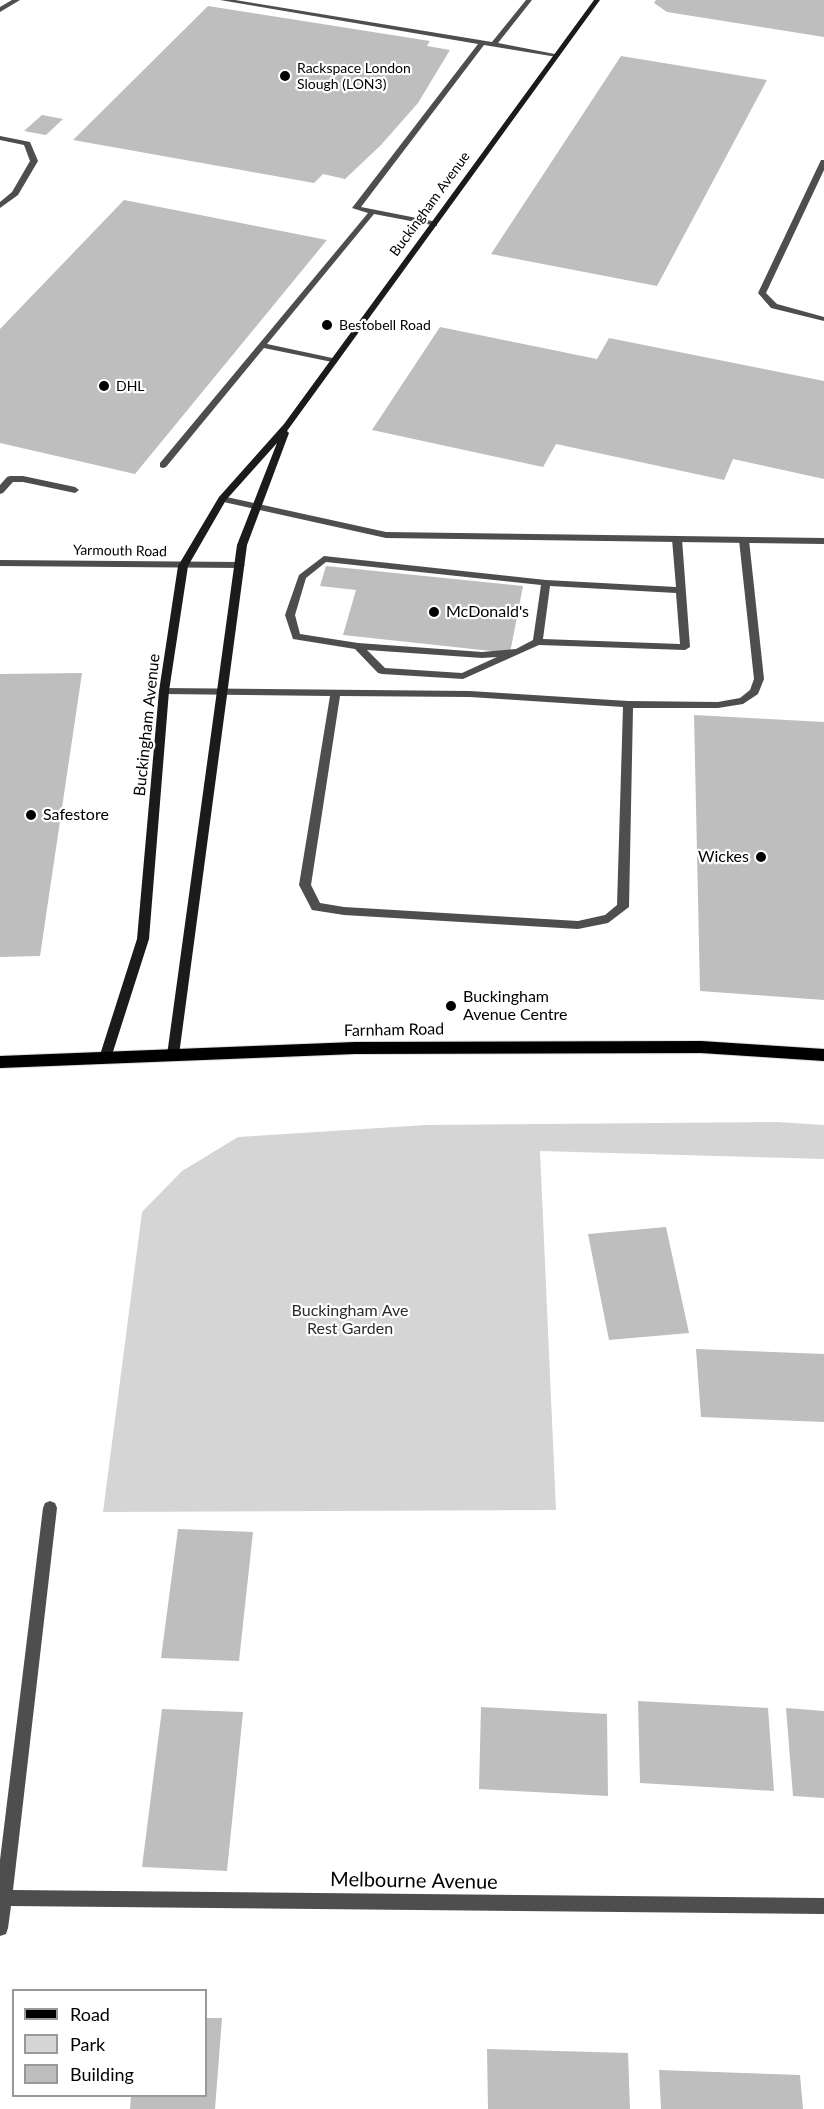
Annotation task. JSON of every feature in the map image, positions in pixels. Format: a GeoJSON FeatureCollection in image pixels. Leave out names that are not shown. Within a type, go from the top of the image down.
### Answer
{"type":"FeatureCollection","features":[{"type":"Feature","properties":{"kind":"main road","name":"Farnham Road"},"geometry":{"type":"LineString","coordinates":[[0,1062],[355,1048],[701,1047],[824,1055]]}},
{"type":"Feature","properties":{"kind":"street"},"geometry":{"type":"LineString","coordinates":[[0,10],[17,0]]}},
{"type":"Feature","properties":{"kind":"street"},"geometry":{"type":"LineString","coordinates":[[223,0],[557,55]]}},
{"type":"Feature","properties":{"kind":"street"},"geometry":{"type":"LineString","coordinates":[[494,44],[529,0]]}},
{"type":"Feature","properties":{"kind":"street","name":"Buckingham Avenue"},"geometry":{"type":"LineString","coordinates":[[105,1058],[143,939],[164,691],[183,566],[222,499],[287,426],[597,0]]}},
{"type":"Feature","properties":{"kind":"street"},"geometry":{"type":"LineString","coordinates":[[434,224],[356,208],[483,42]]}},
{"type":"Feature","properties":{"kind":"street"},"geometry":{"type":"LineString","coordinates":[[0,138],[27,144],[34,161],[15,193],[0,206]]}},
{"type":"Feature","properties":{"kind":"street"},"geometry":{"type":"LineString","coordinates":[[824,162],[762,292],[774,306],[824,319]]}},
{"type":"Feature","properties":{"kind":"street"},"geometry":{"type":"LineString","coordinates":[[163,465],[372,212]]}},
{"type":"Feature","properties":{"kind":"street"},"geometry":{"type":"LineString","coordinates":[[261,345],[334,361]]}},
{"type":"Feature","properties":{"kind":"street","name":"Buckingham Avenue"},"geometry":{"type":"LineString","coordinates":[[173,1055],[224,691],[242,544],[287,426]]}},
{"type":"Feature","properties":{"kind":"street"},"geometry":{"type":"LineString","coordinates":[[0,490],[10,479],[23,479],[75,490]]}},
{"type":"Feature","properties":{"kind":"street"},"geometry":{"type":"LineString","coordinates":[[222,499],[386,535],[824,541]]}},
{"type":"Feature","properties":{"kind":"street"},"geometry":{"type":"LineString","coordinates":[[358,646],[382,671],[463,676],[538,642],[685,647],[677,539]]}},
{"type":"Feature","properties":{"kind":"street"},"geometry":{"type":"LineString","coordinates":[[164,691],[470,694],[628,704],[718,705],[743,701],[754,692],[759,679],[744,540]]}},
{"type":"Feature","properties":{"kind":"street"},"geometry":{"type":"LineString","coordinates":[[518,652],[482,655],[358,646],[296,637],[290,615],[302,577],[324,559],[546,583],[681,590]]}},
{"type":"Feature","properties":{"kind":"street","name":"Yarmouth Road"},"geometry":{"type":"LineString","coordinates":[[0,563],[240,565]]}},
{"type":"Feature","properties":{"kind":"street"},"geometry":{"type":"LineString","coordinates":[[538,642],[546,583]]}},
{"type":"Feature","properties":{"kind":"street"},"geometry":{"type":"LineString","coordinates":[[334,694],[304,885],[316,907],[344,911],[578,925],[608,919],[623,907],[628,704]]}},
{"type":"Feature","properties":{"kind":"street"},"geometry":{"type":"LineString","coordinates":[[0,1928],[50,1508]]}},
{"type":"Feature","properties":{"kind":"street","name":"Melbourne Avenue"},"geometry":{"type":"LineString","coordinates":[[2,1898],[824,1906]]}},
{"type":"Feature","properties":{"kind":"green space","name":"Buckingham Ave Rest Garden"},"geometry":{"type":"Polygon","coordinates":[[[777,1122],[824,1125],[824,1159],[540,1151],[556,1510],[103,1512],[142,1212],[182,1171],[238,1137],[426,1125],[777,1122]]]}},
{"type":"Feature","properties":{"kind":"building"},"geometry":{"type":"Polygon","coordinates":[[[656,0],[824,0],[824,37],[667,12],[654,3],[656,0]]]}},
{"type":"Feature","properties":{"kind":"building","name":"Rackspace London Slough (LON3)"},"geometry":{"type":"Polygon","coordinates":[[[208,6],[430,41],[427,46],[450,50],[418,103],[381,145],[345,179],[323,174],[314,183],[73,140],[208,6]]]}},
{"type":"Feature","properties":{"kind":"building"},"geometry":{"type":"Polygon","coordinates":[[[621,56],[767,80],[657,286],[491,254],[621,56]]]}},
{"type":"Feature","properties":{"kind":"building"},"geometry":{"type":"Polygon","coordinates":[[[42,115],[63,119],[46,135],[24,131],[42,115]]]}},
{"type":"Feature","properties":{"kind":"building","name":"DHL"},"geometry":{"type":"Polygon","coordinates":[[[124,200],[327,240],[135,474],[0,443],[0,329],[124,200]]]}},
{"type":"Feature","properties":{"kind":"building"},"geometry":{"type":"Polygon","coordinates":[[[440,327],[597,359],[609,338],[824,381],[824,479],[733,459],[724,480],[556,444],[543,467],[372,430],[440,327]]]}},
{"type":"Feature","properties":{"kind":"building","name":"McDonald's"},"geometry":{"type":"Polygon","coordinates":[[[326,566],[523,586],[510,653],[343,635],[356,590],[320,586],[326,566]]]}},
{"type":"Feature","properties":{"kind":"building","name":"Safestore"},"geometry":{"type":"Polygon","coordinates":[[[82,673],[40,956],[0,957],[0,674],[82,673]]]}},
{"type":"Feature","properties":{"kind":"building","name":"Wickes"},"geometry":{"type":"Polygon","coordinates":[[[694,715],[824,722],[824,1000],[700,991],[694,715]]]}},
{"type":"Feature","properties":{"kind":"building"},"geometry":{"type":"Polygon","coordinates":[[[666,1227],[689,1333],[609,1340],[588,1234],[666,1227]]]}},
{"type":"Feature","properties":{"kind":"building"},"geometry":{"type":"Polygon","coordinates":[[[696,1349],[824,1354],[824,1422],[701,1417],[696,1349]]]}},
{"type":"Feature","properties":{"kind":"building"},"geometry":{"type":"Polygon","coordinates":[[[178,1529],[253,1532],[239,1661],[161,1658],[178,1529]]]}},
{"type":"Feature","properties":{"kind":"building"},"geometry":{"type":"Polygon","coordinates":[[[638,1701],[768,1708],[774,1791],[640,1783],[638,1701]]]}},
{"type":"Feature","properties":{"kind":"building"},"geometry":{"type":"Polygon","coordinates":[[[481,1707],[607,1714],[608,1796],[479,1789],[481,1707]]]}},
{"type":"Feature","properties":{"kind":"building"},"geometry":{"type":"Polygon","coordinates":[[[786,1708],[824,1711],[824,1798],[793,1796],[786,1708]]]}},
{"type":"Feature","properties":{"kind":"building"},"geometry":{"type":"Polygon","coordinates":[[[162,1709],[243,1712],[227,1871],[142,1867],[162,1709]]]}},
{"type":"Feature","properties":{"kind":"building"},"geometry":{"type":"Polygon","coordinates":[[[207,2018],[222,2018],[215,2109],[130,2109],[131,2097],[207,2097],[207,2018]]]}},
{"type":"Feature","properties":{"kind":"building"},"geometry":{"type":"Polygon","coordinates":[[[487,2049],[628,2053],[630,2109],[488,2109],[487,2049]]]}},
{"type":"Feature","properties":{"kind":"building"},"geometry":{"type":"Polygon","coordinates":[[[659,2070],[800,2075],[803,2109],[661,2109],[659,2070]]]}},
{"type":"Feature","properties":{"kind":"place","name":"Rackspace London Slough (LON3)"},"geometry":{"type":"Point","coordinates":[285,76]}},
{"type":"Feature","properties":{"kind":"place","name":"Bestobell Road"},"geometry":{"type":"Point","coordinates":[327,325]}},
{"type":"Feature","properties":{"kind":"place","name":"DHL"},"geometry":{"type":"Point","coordinates":[104,386]}},
{"type":"Feature","properties":{"kind":"place","name":"McDonald's"},"geometry":{"type":"Point","coordinates":[434,612]}},
{"type":"Feature","properties":{"kind":"place","name":"Safestore"},"geometry":{"type":"Point","coordinates":[31,815]}},
{"type":"Feature","properties":{"kind":"place","name":"Wickes"},"geometry":{"type":"Point","coordinates":[761,857]}},
{"type":"Feature","properties":{"kind":"place","name":"Buckingham Avenue Centre"},"geometry":{"type":"Point","coordinates":[451,1006]}}]}
